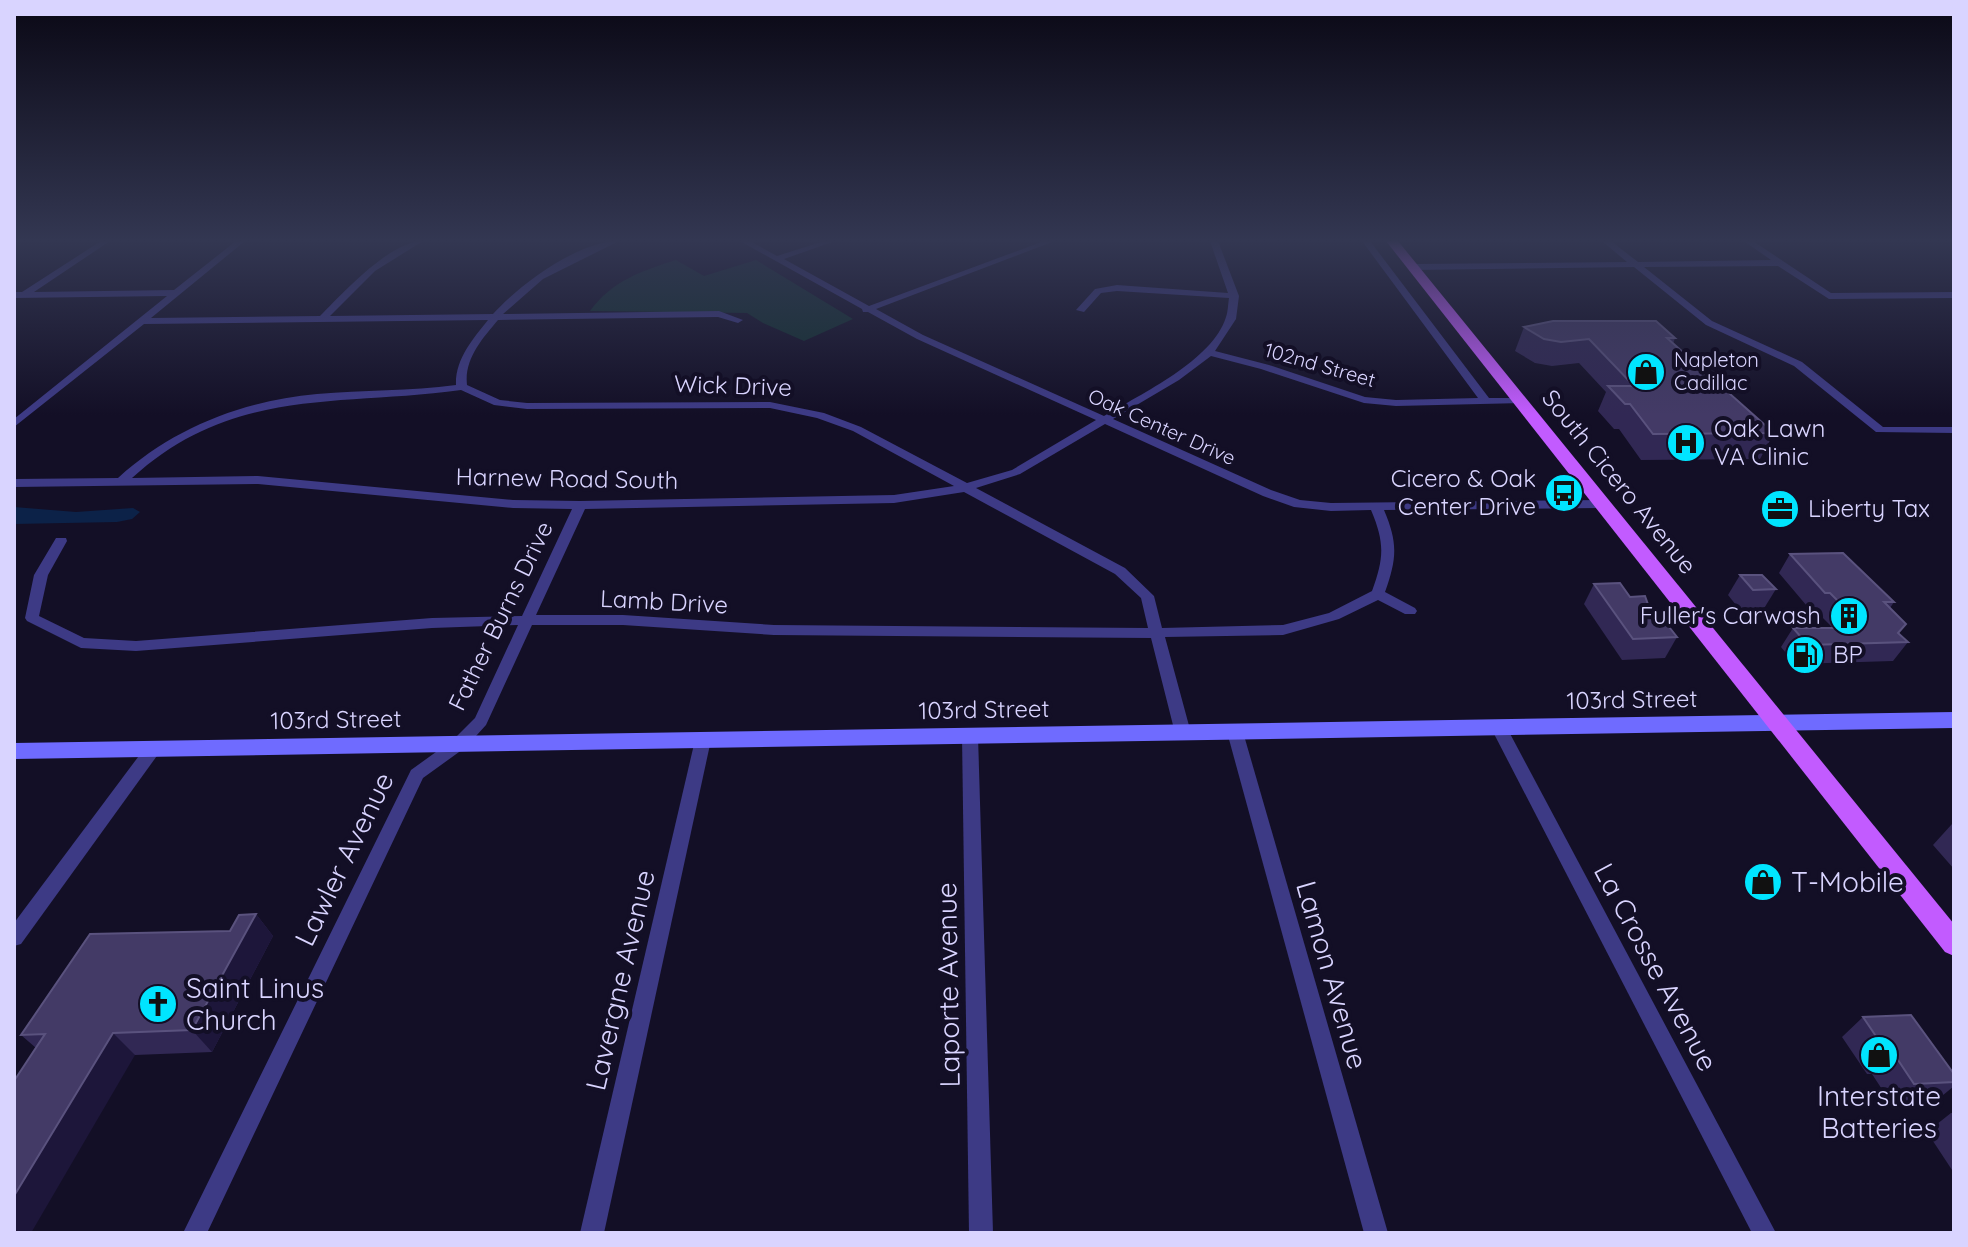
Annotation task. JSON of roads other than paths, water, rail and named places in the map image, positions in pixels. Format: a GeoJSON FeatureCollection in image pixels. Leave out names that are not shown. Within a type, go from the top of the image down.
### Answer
{"type":"FeatureCollection","features":[{"type":"Feature","properties":{"kind":"main road","name":"South Cicero Avenue"},"geometry":{"type":"LineString","coordinates":[[1438,299],[1954,944]]}},
{"type":"Feature","properties":{"kind":"main road","name":"103rd Street"},"geometry":{"type":"LineString","coordinates":[[14,751],[1954,720]]}},
{"type":"Feature","properties":{"kind":"street"},"geometry":{"type":"LineString","coordinates":[[14,424],[168,299]]}},
{"type":"Feature","properties":{"kind":"street"},"geometry":{"type":"LineString","coordinates":[[322,319],[342,299]]}},
{"type":"Feature","properties":{"kind":"street"},"geometry":{"type":"LineString","coordinates":[[122,481],[160,449],[229,415],[302,398],[417,393],[462,387],[460,372],[463,361],[493,317],[511,299]]}},
{"type":"Feature","properties":{"kind":"street","name":"Oak Center Drive"},"geometry":{"type":"LineString","coordinates":[[847,299],[1103,420],[1298,504],[1376,507],[1601,504]]}},
{"type":"Feature","properties":{"kind":"street"},"geometry":{"type":"LineString","coordinates":[[866,310],[895,299]]}},
{"type":"Feature","properties":{"kind":"street"},"geometry":{"type":"LineString","coordinates":[[1081,310],[1091,299]]}},
{"type":"Feature","properties":{"kind":"street"},"geometry":{"type":"LineString","coordinates":[[1209,353],[1231,319],[1234,299]]}},
{"type":"Feature","properties":{"kind":"street"},"geometry":{"type":"LineString","coordinates":[[1409,299],[1486,402]]}},
{"type":"Feature","properties":{"kind":"street"},"geometry":{"type":"LineString","coordinates":[[1679,299],[1709,323],[1806,369],[1880,430],[1954,430]]}},
{"type":"Feature","properties":{"kind":"street"},"geometry":{"type":"LineString","coordinates":[[141,321],[719,314],[738,320]]}},
{"type":"Feature","properties":{"kind":"street","name":"102nd Street"},"geometry":{"type":"LineString","coordinates":[[1209,353],[1265,367],[1364,400],[1519,401]]}},
{"type":"Feature","properties":{"kind":"street","name":"Harnew Road South"},"geometry":{"type":"LineString","coordinates":[[14,483],[258,480],[513,504],[894,499],[964,488],[1016,472],[1175,378],[1209,353]]}},
{"type":"Feature","properties":{"kind":"street","name":"Wick Drive"},"geometry":{"type":"LineString","coordinates":[[462,387],[498,403],[527,406],[749,405],[805,411],[857,429],[1120,571],[1147,596],[1183,733]]}},
{"type":"Feature","properties":{"kind":"street"},"geometry":{"type":"LineString","coordinates":[[218,404],[229,415]]}},
{"type":"Feature","properties":{"kind":"street","name":"Father Burns Drive"},"geometry":{"type":"LineString","coordinates":[[460,743],[481,721],[530,620],[580,505]]}},
{"type":"Feature","properties":{"kind":"street"},"geometry":{"type":"LineString","coordinates":[[1376,507],[1391,541],[1389,564],[1378,594],[1410,611]]}},
{"type":"Feature","properties":{"kind":"street","name":"Lamb Drive"},"geometry":{"type":"LineString","coordinates":[[61,541],[41,575],[32,618],[81,643],[136,646],[432,623],[530,620],[623,620],[788,631],[1157,633],[1283,630],[1334,616],[1378,594]]}},
{"type":"Feature","properties":{"kind":"street","name":"La Crosse Avenue"},"geometry":{"type":"LineString","coordinates":[[1499,728],[1764,1233]]}},
{"type":"Feature","properties":{"kind":"street","name":"Lamon Avenue"},"geometry":{"type":"LineString","coordinates":[[1235,732],[1376,1233]]}},
{"type":"Feature","properties":{"kind":"street","name":"Laporte Avenue"},"geometry":{"type":"LineString","coordinates":[[970,736],[981,1233]]}},
{"type":"Feature","properties":{"kind":"street","name":"Lavergne Avenue"},"geometry":{"type":"LineString","coordinates":[[592,1233],[703,740]]}},
{"type":"Feature","properties":{"kind":"street","name":"Lawler Avenue"},"geometry":{"type":"LineString","coordinates":[[195,1233],[417,774],[460,743]]}},
{"type":"Feature","properties":{"kind":"street"},"geometry":{"type":"LineString","coordinates":[[14,938],[153,749]]}},
{"type":"Feature","properties":{"kind":"water"},"geometry":{"type":"Polygon","coordinates":[[[14,507],[76,512],[133,508],[140,512],[132,519],[117,522],[14,524],[14,507]]]}},
{"type":"Feature","properties":{"kind":"place","name":"Napleton Cadillac"},"geometry":{"type":"Point","coordinates":[1646,372]}},
{"type":"Feature","properties":{"kind":"place","name":"Oak Lawn VA Clinic"},"geometry":{"type":"Point","coordinates":[1686,443]}},
{"type":"Feature","properties":{"kind":"place","name":"Cicero & Oak Center Drive"},"geometry":{"type":"Point","coordinates":[1564,493]}},
{"type":"Feature","properties":{"kind":"place","name":"Liberty Tax"},"geometry":{"type":"Point","coordinates":[1780,509]}},
{"type":"Feature","properties":{"kind":"place","name":"Fuller's Carwash"},"geometry":{"type":"Point","coordinates":[1849,616]}},
{"type":"Feature","properties":{"kind":"place","name":"BP"},"geometry":{"type":"Point","coordinates":[1805,655]}},
{"type":"Feature","properties":{"kind":"place","name":"T-Mobile"},"geometry":{"type":"Point","coordinates":[1763,882]}},
{"type":"Feature","properties":{"kind":"place","name":"Saint Linus Church"},"geometry":{"type":"Point","coordinates":[158,1004]}},
{"type":"Feature","properties":{"kind":"place","name":"Interstate Batteries"},"geometry":{"type":"Point","coordinates":[1879,1055]}}]}
